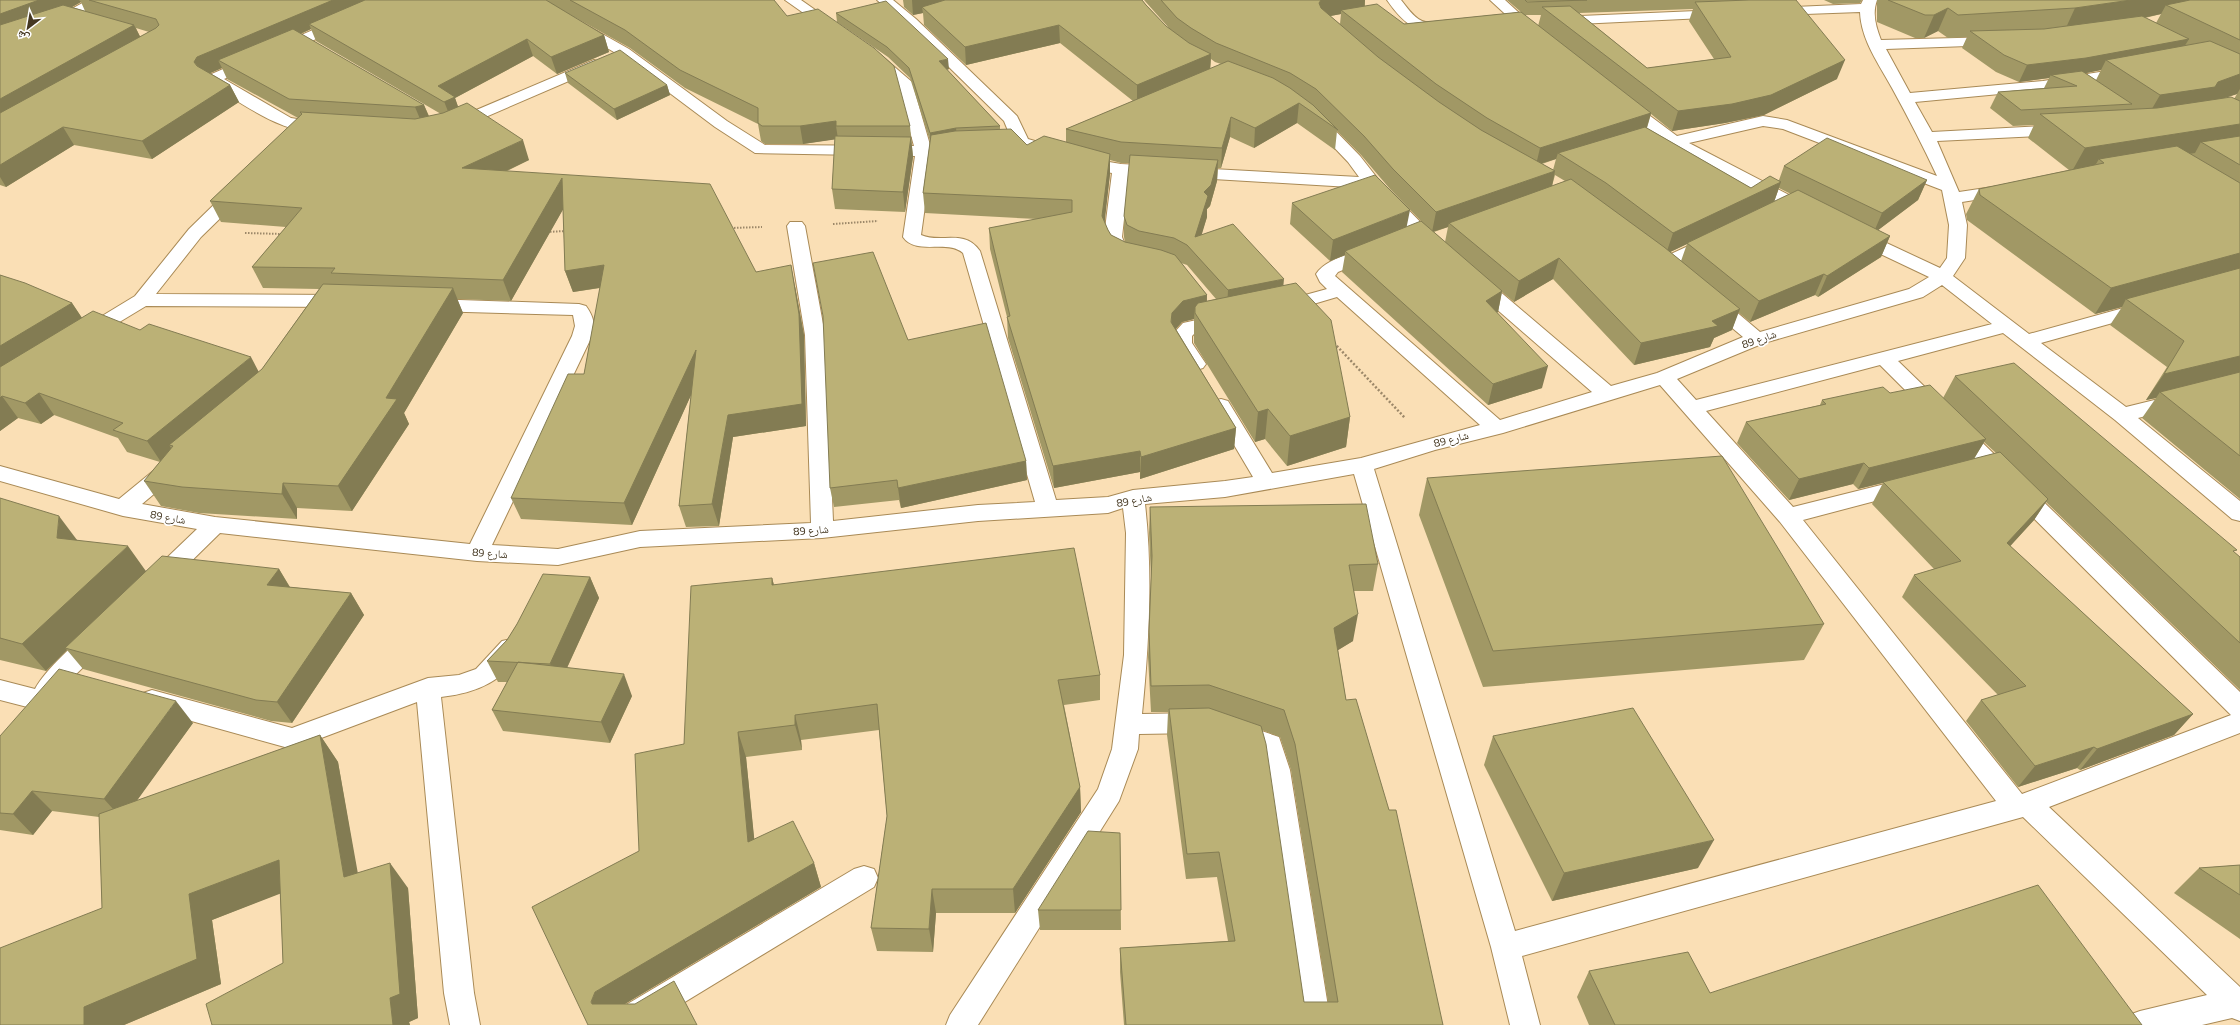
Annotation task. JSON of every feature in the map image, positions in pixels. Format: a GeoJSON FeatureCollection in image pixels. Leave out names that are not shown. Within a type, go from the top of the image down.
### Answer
{"type":"FeatureCollection","features":[{"type":"Feature","properties":{"kind":"street"},"geometry":{"type":"LineString","coordinates":[[0,41],[71,15],[99,0]]}},
{"type":"Feature","properties":{"kind":"street"},"geometry":{"type":"LineString","coordinates":[[336,129],[285,121],[212,79],[394,0]]}},
{"type":"Feature","properties":{"kind":"street"},"geometry":{"type":"LineString","coordinates":[[532,0],[624,52],[721,124],[761,150],[924,151],[957,145],[1021,142],[1101,166],[1121,169],[1372,184]]}},
{"type":"Feature","properties":{"kind":"street"},"geometry":{"type":"LineString","coordinates":[[792,0],[844,35]]}},
{"type":"Feature","properties":{"kind":"street"},"geometry":{"type":"LineString","coordinates":[[884,0],[918,20],[1011,119],[1021,142]]}},
{"type":"Feature","properties":{"kind":"street"},"geometry":{"type":"LineString","coordinates":[[1497,0],[1545,41]]}},
{"type":"Feature","properties":{"kind":"street"},"geometry":{"type":"LineString","coordinates":[[1765,12],[1869,4]]}},
{"type":"Feature","properties":{"kind":"street","name":"شارع 89"},"geometry":{"type":"LineString","coordinates":[[0,473],[44,487],[123,508],[215,525],[477,553],[553,567],[640,539],[822,530],[978,513],[1108,505],[1134,498],[1225,489],[1362,465],[1431,444],[1496,428],[1664,378],[1757,339],[1908,296],[1943,277],[1956,258],[1958,225],[1951,192],[1927,137],[1876,45],[1868,26],[1869,4]]}},
{"type":"Feature","properties":{"kind":"street"},"geometry":{"type":"LineString","coordinates":[[1387,13],[1398,5],[1416,25],[1420,27],[1458,25]]}},
{"type":"Feature","properties":{"kind":"street"},"geometry":{"type":"LineString","coordinates":[[1501,22],[1733,13]]}},
{"type":"Feature","properties":{"kind":"street"},"geometry":{"type":"LineString","coordinates":[[71,15],[93,21]]}},
{"type":"Feature","properties":{"kind":"street"},"geometry":{"type":"LineString","coordinates":[[301,40],[314,48]]}},
{"type":"Feature","properties":{"kind":"street"},"geometry":{"type":"LineString","coordinates":[[1876,45],[2008,41]]}},
{"type":"Feature","properties":{"kind":"street"},"geometry":{"type":"LineString","coordinates":[[863,48],[904,82],[924,151],[916,219],[912,235],[915,239],[959,243],[966,245],[971,251],[1048,508]]}},
{"type":"Feature","properties":{"kind":"street"},"geometry":{"type":"LineString","coordinates":[[441,126],[624,52]]}},
{"type":"Feature","properties":{"kind":"street"},"geometry":{"type":"LineString","coordinates":[[1906,98],[1970,94],[2077,81],[2143,70]]}},
{"type":"Feature","properties":{"kind":"street"},"geometry":{"type":"LineString","coordinates":[[2077,81],[2097,95]]}},
{"type":"Feature","properties":{"kind":"street"},"geometry":{"type":"LineString","coordinates":[[1612,95],[1660,138],[1824,220]]}},
{"type":"Feature","properties":{"kind":"street"},"geometry":{"type":"LineString","coordinates":[[1301,108],[1354,159],[1372,184],[1418,238],[1447,256]]}},
{"type":"Feature","properties":{"kind":"street"},"geometry":{"type":"LineString","coordinates":[[1660,138],[1763,122],[1773,122],[1787,125],[1951,192],[2022,187]]}},
{"type":"Feature","properties":{"kind":"street"},"geometry":{"type":"LineString","coordinates":[[288,141],[304,125]]}},
{"type":"Feature","properties":{"kind":"street"},"geometry":{"type":"LineString","coordinates":[[1927,137],[2074,129]]}},
{"type":"Feature","properties":{"kind":"street"},"geometry":{"type":"LineString","coordinates":[[1048,149],[1069,140]]}},
{"type":"Feature","properties":{"kind":"street"},"geometry":{"type":"LineString","coordinates":[[1121,169],[1113,237],[1118,250],[1124,254],[1145,259]]}},
{"type":"Feature","properties":{"kind":"street"},"geometry":{"type":"LineString","coordinates":[[74,341],[142,300],[195,233],[250,179]]}},
{"type":"Feature","properties":{"kind":"street"},"geometry":{"type":"LineString","coordinates":[[1768,213],[1789,203]]}},
{"type":"Feature","properties":{"kind":"street"},"geometry":{"type":"LineString","coordinates":[[796,226],[814,335],[822,530]]}},
{"type":"Feature","properties":{"kind":"street"},"geometry":{"type":"LineString","coordinates":[[1845,230],[1943,277],[2122,415],[2240,513]]}},
{"type":"Feature","properties":{"kind":"street"},"geometry":{"type":"LineString","coordinates":[[1666,263],[1728,233]]}},
{"type":"Feature","properties":{"kind":"street"},"geometry":{"type":"LineString","coordinates":[[1418,238],[1328,270],[1326,278],[1496,428]]}},
{"type":"Feature","properties":{"kind":"street"},"geometry":{"type":"LineString","coordinates":[[1464,272],[1607,394]]}},
{"type":"Feature","properties":{"kind":"street"},"geometry":{"type":"LineString","coordinates":[[1266,310],[1296,304],[1339,291]]}},
{"type":"Feature","properties":{"kind":"street"},"geometry":{"type":"LineString","coordinates":[[1702,293],[1757,339]]}},
{"type":"Feature","properties":{"kind":"street"},"geometry":{"type":"LineString","coordinates":[[142,300],[357,302]]}},
{"type":"Feature","properties":{"kind":"street"},"geometry":{"type":"LineString","coordinates":[[316,319],[329,301]]}},
{"type":"Feature","properties":{"kind":"street"},"geometry":{"type":"LineString","coordinates":[[2025,341],[2163,302]]}},
{"type":"Feature","properties":{"kind":"street"},"geometry":{"type":"LineString","coordinates":[[417,304],[579,310],[585,319],[585,327],[582,336],[477,553]]}},
{"type":"Feature","properties":{"kind":"street"},"geometry":{"type":"LineString","coordinates":[[1244,315],[1216,314],[1190,327],[1182,335],[1182,343],[1267,482]]}},
{"type":"Feature","properties":{"kind":"street"},"geometry":{"type":"LineString","coordinates":[[1692,408],[2006,326]]}},
{"type":"Feature","properties":{"kind":"street"},"geometry":{"type":"LineString","coordinates":[[1884,358],[2240,708]]}},
{"type":"Feature","properties":{"kind":"street"},"geometry":{"type":"LineString","coordinates":[[1664,378],[1788,516],[2022,805],[2238,1005]]}},
{"type":"Feature","properties":{"kind":"street"},"geometry":{"type":"LineString","coordinates":[[2122,415],[2196,397]]}},
{"type":"Feature","properties":{"kind":"street"},"geometry":{"type":"LineString","coordinates":[[123,508],[183,458]]}},
{"type":"Feature","properties":{"kind":"street"},"geometry":{"type":"LineString","coordinates":[[1970,470],[1992,464]]}},
{"type":"Feature","properties":{"kind":"street"},"geometry":{"type":"LineString","coordinates":[[1362,465],[1505,947],[1525,1025]]}},
{"type":"Feature","properties":{"kind":"street"},"geometry":{"type":"LineString","coordinates":[[1788,516],[1924,482]]}},
{"type":"Feature","properties":{"kind":"street"},"geometry":{"type":"LineString","coordinates":[[961,1025],[1110,793],[1125,749],[1130,724],[1131,692],[1136,655],[1138,533],[1134,498]]}},
{"type":"Feature","properties":{"kind":"street"},"geometry":{"type":"LineString","coordinates":[[146,592],[215,525]]}},
{"type":"Feature","properties":{"kind":"street"},"geometry":{"type":"LineString","coordinates":[[0,690],[32,709],[71,678],[112,625]]}},
{"type":"Feature","properties":{"kind":"street"},"geometry":{"type":"LineString","coordinates":[[127,693],[292,739],[428,688],[460,685],[485,676],[509,652],[520,632]]}},
{"type":"Feature","properties":{"kind":"street"},"geometry":{"type":"LineString","coordinates":[[428,688],[459,993],[465,1025]]}},
{"type":"Feature","properties":{"kind":"street"},"geometry":{"type":"LineString","coordinates":[[1505,947],[2022,805],[2240,722]]}},
{"type":"Feature","properties":{"kind":"street"},"geometry":{"type":"LineString","coordinates":[[1130,724],[1207,723],[1270,744],[1277,770],[1316,1025]]}},
{"type":"Feature","properties":{"kind":"street"},"geometry":{"type":"LineString","coordinates":[[620,1025],[864,878]]}},
{"type":"Feature","properties":{"kind":"street"},"geometry":{"type":"LineString","coordinates":[[2140,1025],[2238,1005]]}},
{"type":"Feature","properties":{"kind":"path"},"geometry":{"type":"LineString","coordinates":[[725,228],[796,226],[916,219]]}},
{"type":"Feature","properties":{"kind":"path"},"geometry":{"type":"LineString","coordinates":[[544,232],[568,231]]}},
{"type":"Feature","properties":{"kind":"path"},"geometry":{"type":"LineString","coordinates":[[195,233],[283,234]]}},
{"type":"Feature","properties":{"kind":"path"},"geometry":{"type":"LineString","coordinates":[[1296,304],[1431,444]]}},
{"type":"Feature","properties":{"kind":"building"},"geometry":{"type":"Polygon","coordinates":[[[0,0],[39,0],[0,14],[0,0]]]}},
{"type":"Feature","properties":{"kind":"building"},"geometry":{"type":"Polygon","coordinates":[[[89,0],[333,0],[197,57],[194,62],[197,66],[230,85],[142,141],[63,127],[0,165],[0,113],[159,25],[156,19],[89,0]]]}},
{"type":"Feature","properties":{"kind":"building"},"geometry":{"type":"Polygon","coordinates":[[[365,0],[546,0],[604,35],[551,57],[527,39],[438,86],[455,97],[444,102],[309,24],[365,0]]]}},
{"type":"Feature","properties":{"kind":"building"},"geometry":{"type":"Polygon","coordinates":[[[570,0],[774,0],[787,16],[818,9],[874,48],[894,66],[910,126],[836,126],[836,121],[800,126],[762,126],[758,123],[758,108],[680,70],[625,30],[570,0]]]}},
{"type":"Feature","properties":{"kind":"building"},"geometry":{"type":"Polygon","coordinates":[[[945,0],[1142,0],[1166,26],[1189,43],[1211,54],[1137,85],[1059,25],[965,47],[922,7],[945,0]]]}},
{"type":"Feature","properties":{"kind":"building"},"geometry":{"type":"Polygon","coordinates":[[[1161,0],[1321,0],[1319,3],[1321,8],[1378,57],[1439,102],[1481,130],[1555,171],[1436,212],[1393,169],[1364,136],[1316,89],[1290,73],[1216,43],[1177,18],[1161,0]]]}},
{"type":"Feature","properties":{"kind":"building"},"geometry":{"type":"Polygon","coordinates":[[[1525,0],[1587,0],[1527,2],[1525,0]]]}},
{"type":"Feature","properties":{"kind":"building"},"geometry":{"type":"Polygon","coordinates":[[[1796,0],[1845,60],[1771,95],[1732,104],[1678,111],[1542,7],[1570,6],[1647,68],[1731,57],[1695,2],[1796,0]]]}},
{"type":"Feature","properties":{"kind":"building"},"geometry":{"type":"Polygon","coordinates":[[[1888,0],[2131,0],[2075,8],[1958,15],[1948,8],[1934,15],[1925,15],[1888,0]]]}},
{"type":"Feature","properties":{"kind":"building"},"geometry":{"type":"Polygon","coordinates":[[[2190,0],[2240,0],[2240,40],[2166,5],[2190,0]]]}},
{"type":"Feature","properties":{"kind":"building"},"geometry":{"type":"Polygon","coordinates":[[[886,1],[948,59],[939,61],[1000,126],[956,128],[930,133],[909,68],[887,47],[836,13],[886,1]]]}},
{"type":"Feature","properties":{"kind":"building"},"geometry":{"type":"Polygon","coordinates":[[[1377,4],[1404,24],[1521,12],[1651,113],[1540,148],[1487,118],[1436,84],[1341,10],[1377,4]]]}},
{"type":"Feature","properties":{"kind":"building"},"geometry":{"type":"Polygon","coordinates":[[[63,5],[134,25],[0,99],[0,25],[63,5]]]}},
{"type":"Feature","properties":{"kind":"building"},"geometry":{"type":"Polygon","coordinates":[[[2142,16],[2189,39],[2086,58],[2027,65],[2004,55],[1970,31],[2044,29],[2142,16]]]}},
{"type":"Feature","properties":{"kind":"building"},"geometry":{"type":"Polygon","coordinates":[[[293,29],[424,105],[415,107],[289,99],[218,60],[293,29]]]}},
{"type":"Feature","properties":{"kind":"building"},"geometry":{"type":"Polygon","coordinates":[[[2210,41],[2240,54],[2240,74],[2218,82],[2215,87],[2160,95],[2106,60],[2210,41]]]}},
{"type":"Feature","properties":{"kind":"building"},"geometry":{"type":"Polygon","coordinates":[[[620,50],[667,85],[614,109],[565,73],[620,50]]]}},
{"type":"Feature","properties":{"kind":"building"},"geometry":{"type":"Polygon","coordinates":[[[1228,61],[1273,78],[1290,88],[1313,105],[1338,130],[1299,103],[1255,128],[1231,117],[1222,148],[1121,142],[1066,129],[1228,61]]]}},
{"type":"Feature","properties":{"kind":"building"},"geometry":{"type":"Polygon","coordinates":[[[2082,71],[2132,104],[2021,110],[1998,92],[2077,86],[2051,75],[2082,71]]]}},
{"type":"Feature","properties":{"kind":"building"},"geometry":{"type":"Polygon","coordinates":[[[2231,97],[2240,101],[2240,124],[2085,148],[2040,114],[2157,108],[2231,97]]]}},
{"type":"Feature","properties":{"kind":"building"},"geometry":{"type":"Polygon","coordinates":[[[467,103],[523,140],[462,168],[710,184],[756,272],[791,265],[799,314],[802,404],[728,415],[712,504],[679,506],[696,350],[624,503],[511,498],[568,374],[584,374],[604,265],[565,271],[562,178],[503,280],[331,273],[335,268],[252,267],[302,208],[210,201],[302,114],[300,112],[415,119],[443,113],[467,103]]]}},
{"type":"Feature","properties":{"kind":"building"},"geometry":{"type":"Polygon","coordinates":[[[1645,127],[1751,188],[1770,176],[1781,182],[1673,233],[1606,183],[1558,153],[1645,127]]]}},
{"type":"Feature","properties":{"kind":"building"},"geometry":{"type":"Polygon","coordinates":[[[1011,129],[1027,145],[1044,136],[1110,154],[1102,216],[1108,230],[1111,235],[1125,242],[1161,250],[1175,255],[1207,295],[1183,301],[1172,313],[1171,322],[1236,428],[1141,457],[1140,451],[1053,466],[1007,317],[1010,316],[989,228],[1072,212],[1072,200],[923,193],[931,135],[955,131],[1011,129]]]}},
{"type":"Feature","properties":{"kind":"building"},"geometry":{"type":"Polygon","coordinates":[[[835,136],[911,137],[903,192],[832,189],[835,136]]]}},
{"type":"Feature","properties":{"kind":"building"},"geometry":{"type":"Polygon","coordinates":[[[2240,136],[2240,165],[2201,142],[2240,136]]]}},
{"type":"Feature","properties":{"kind":"building"},"geometry":{"type":"Polygon","coordinates":[[[1827,138],[1927,180],[1882,213],[1784,166],[1827,138]]]}},
{"type":"Feature","properties":{"kind":"building"},"geometry":{"type":"Polygon","coordinates":[[[2177,146],[2240,183],[2240,253],[2111,288],[1980,195],[1979,189],[2104,163],[2099,159],[2177,146]]]}},
{"type":"Feature","properties":{"kind":"building"},"geometry":{"type":"Polygon","coordinates":[[[1130,155],[1218,160],[1211,185],[1204,192],[1208,196],[1195,237],[1233,224],[1284,279],[1228,290],[1187,245],[1174,238],[1139,231],[1127,225],[1124,216],[1130,155]]]}},
{"type":"Feature","properties":{"kind":"building"},"geometry":{"type":"Polygon","coordinates":[[[1375,175],[1410,210],[1333,240],[1292,203],[1375,175]]]}},
{"type":"Feature","properties":{"kind":"building"},"geometry":{"type":"Polygon","coordinates":[[[1571,179],[1664,247],[1740,309],[1712,321],[1718,326],[1641,343],[1559,258],[1519,281],[1449,223],[1571,179]]]}},
{"type":"Feature","properties":{"kind":"building"},"geometry":{"type":"Polygon","coordinates":[[[1798,190],[1890,236],[1827,276],[1824,274],[1759,301],[1687,243],[1798,190]]]}},
{"type":"Feature","properties":{"kind":"building"},"geometry":{"type":"Polygon","coordinates":[[[1421,221],[1502,291],[1486,301],[1548,366],[1493,384],[1345,251],[1421,221]]]}},
{"type":"Feature","properties":{"kind":"building"},"geometry":{"type":"Polygon","coordinates":[[[873,252],[908,340],[986,323],[1026,461],[898,488],[897,480],[830,488],[823,316],[813,263],[873,252]]]}},
{"type":"Feature","properties":{"kind":"building"},"geometry":{"type":"Polygon","coordinates":[[[2240,268],[2240,356],[2164,374],[2184,341],[2126,299],[2240,268]]]}},
{"type":"Feature","properties":{"kind":"building"},"geometry":{"type":"Polygon","coordinates":[[[0,275],[25,283],[72,303],[0,346],[0,275]]]}},
{"type":"Feature","properties":{"kind":"building"},"geometry":{"type":"Polygon","coordinates":[[[1296,283],[1331,320],[1350,417],[1290,436],[1268,409],[1258,412],[1195,313],[1195,307],[1198,303],[1296,283]]]}},
{"type":"Feature","properties":{"kind":"building"},"geometry":{"type":"Polygon","coordinates":[[[323,284],[453,288],[386,398],[397,399],[338,486],[283,483],[282,494],[182,487],[144,481],[173,446],[169,445],[262,369],[323,284]]]}},
{"type":"Feature","properties":{"kind":"building"},"geometry":{"type":"Polygon","coordinates":[[[93,311],[140,330],[149,324],[251,357],[147,441],[113,430],[123,423],[39,393],[25,403],[2,396],[0,398],[0,367],[93,311]]]}},
{"type":"Feature","properties":{"kind":"building"},"geometry":{"type":"Polygon","coordinates":[[[2014,363],[2237,550],[2233,551],[2240,557],[2240,643],[1955,376],[2014,363]]]}},
{"type":"Feature","properties":{"kind":"building"},"geometry":{"type":"Polygon","coordinates":[[[2240,372],[2240,456],[2160,392],[2240,372]]]}},
{"type":"Feature","properties":{"kind":"building"},"geometry":{"type":"Polygon","coordinates":[[[1930,385],[1986,439],[1869,468],[1864,463],[1799,479],[1746,422],[1826,404],[1822,400],[1883,387],[1890,393],[1930,385]]]}},
{"type":"Feature","properties":{"kind":"building"},"geometry":{"type":"Polygon","coordinates":[[[2000,452],[2048,499],[2007,543],[2193,714],[2097,749],[2094,747],[2035,766],[1981,700],[2026,686],[1914,575],[1961,561],[1883,482],[2000,452]]]}},
{"type":"Feature","properties":{"kind":"building"},"geometry":{"type":"Polygon","coordinates":[[[1722,456],[1824,624],[1493,651],[1427,478],[1722,456]]]}},
{"type":"Feature","properties":{"kind":"building"},"geometry":{"type":"Polygon","coordinates":[[[0,498],[59,516],[57,538],[128,546],[22,644],[0,638],[0,498]]]}},
{"type":"Feature","properties":{"kind":"building"},"geometry":{"type":"Polygon","coordinates":[[[1366,504],[1378,564],[1349,565],[1358,614],[1334,628],[1346,700],[1356,699],[1389,810],[1396,810],[1443,1025],[1126,1025],[1120,948],[1235,941],[1219,852],[1187,854],[1169,709],[1209,708],[1261,726],[1266,744],[1304,1002],[1338,1002],[1295,744],[1284,710],[1209,685],[1151,686],[1149,631],[1152,556],[1150,507],[1366,504]]]}},
{"type":"Feature","properties":{"kind":"building"},"geometry":{"type":"Polygon","coordinates":[[[1074,548],[1100,675],[1058,680],[1080,787],[1013,889],[932,889],[929,929],[871,928],[887,816],[877,704],[795,715],[795,725],[738,732],[748,842],[793,821],[814,863],[595,992],[591,1002],[592,1004],[635,1004],[674,981],[697,1025],[588,1025],[532,907],[639,851],[635,754],[684,744],[691,586],[772,578],[772,585],[1074,548]]]}},
{"type":"Feature","properties":{"kind":"building"},"geometry":{"type":"Polygon","coordinates":[[[162,556],[279,569],[267,585],[351,593],[277,702],[256,700],[65,648],[162,556]]]}},
{"type":"Feature","properties":{"kind":"building"},"geometry":{"type":"Polygon","coordinates":[[[543,574],[590,577],[550,664],[487,661],[507,640],[543,574]]]}},
{"type":"Feature","properties":{"kind":"building"},"geometry":{"type":"Polygon","coordinates":[[[518,662],[624,674],[601,722],[492,710],[518,662]]]}},
{"type":"Feature","properties":{"kind":"building"},"geometry":{"type":"Polygon","coordinates":[[[59,669],[176,701],[104,799],[32,791],[13,814],[0,813],[0,736],[59,669]]]}},
{"type":"Feature","properties":{"kind":"building"},"geometry":{"type":"Polygon","coordinates":[[[1633,708],[1714,840],[1564,873],[1493,736],[1633,708]]]}},
{"type":"Feature","properties":{"kind":"building"},"geometry":{"type":"Polygon","coordinates":[[[320,735],[344,877],[390,863],[400,994],[390,998],[393,1025],[212,1025],[206,1004],[283,963],[279,860],[189,894],[197,959],[84,1007],[84,1025],[0,1025],[0,948],[102,908],[99,814],[320,735]]]}},
{"type":"Feature","properties":{"kind":"building"},"geometry":{"type":"Polygon","coordinates":[[[1088,831],[1120,833],[1121,910],[1038,910],[1088,831]]]}},
{"type":"Feature","properties":{"kind":"building"},"geometry":{"type":"Polygon","coordinates":[[[2240,865],[2240,895],[2199,868],[2240,865]]]}},
{"type":"Feature","properties":{"kind":"building"},"geometry":{"type":"Polygon","coordinates":[[[2038,885],[2142,1025],[1615,1025],[1589,971],[1688,952],[1710,993],[2038,885]]]}}]}
